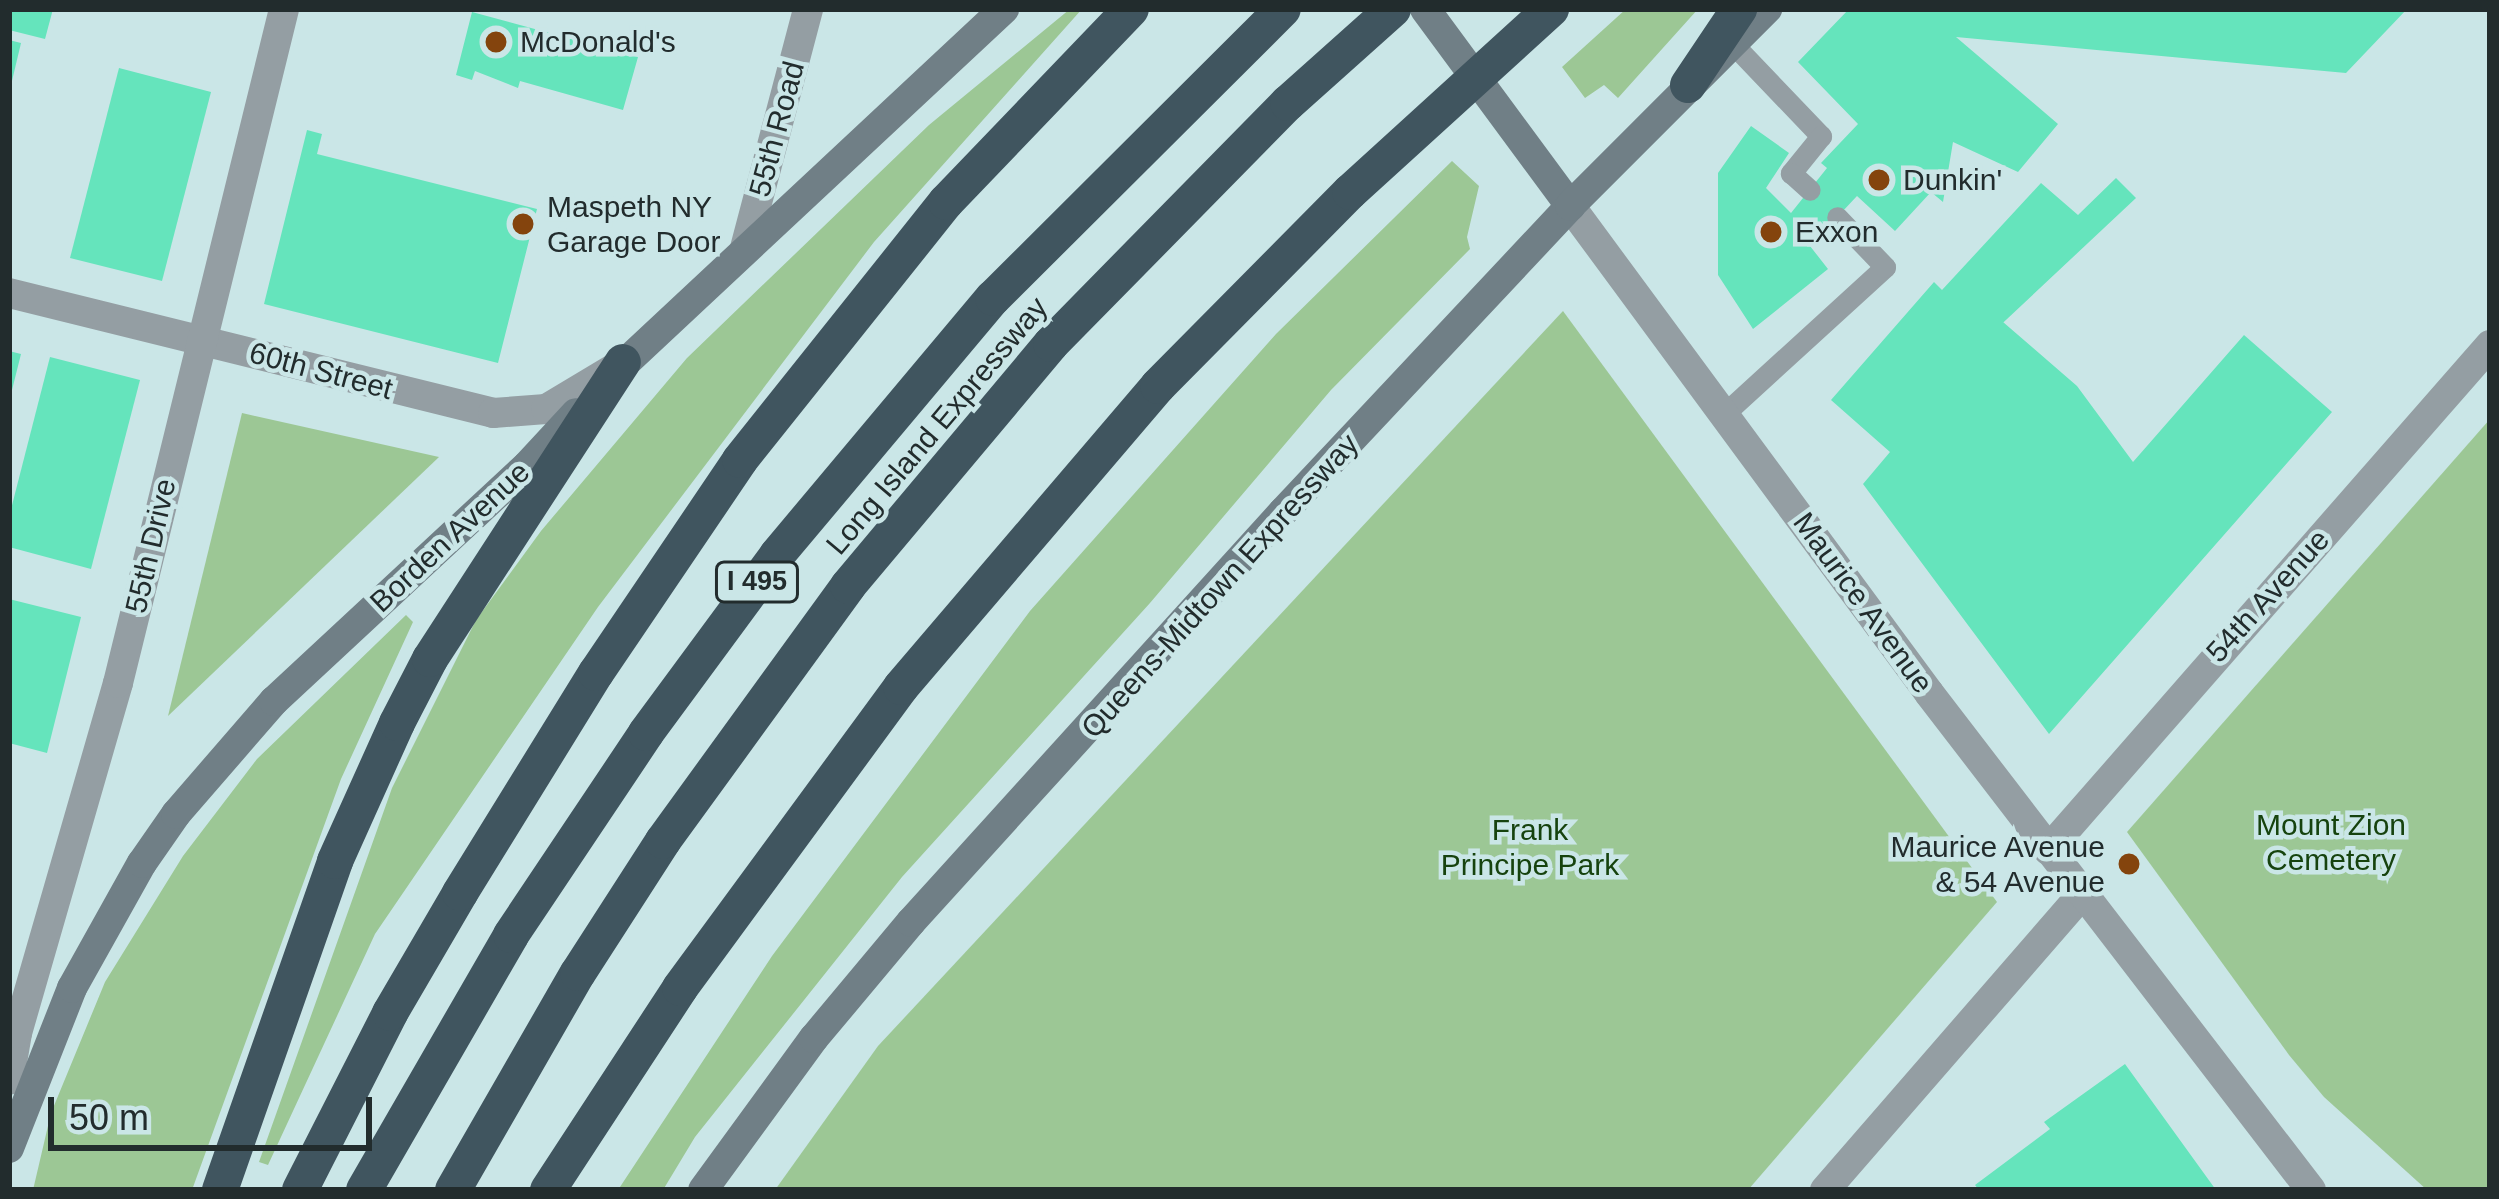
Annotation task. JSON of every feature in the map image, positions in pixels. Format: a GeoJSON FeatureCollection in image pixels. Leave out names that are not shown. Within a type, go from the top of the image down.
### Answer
{"type":"FeatureCollection","features":[{"type":"Feature","properties":{"kind":"highway"},"geometry":{"type":"LineString","coordinates":[[300,1190],[390,1013],[460,893],[596,673],[740,460],[933,217],[1131,9]]}},
{"type":"Feature","properties":{"kind":"highway","name":"Long Island Expressway"},"geometry":{"type":"LineString","coordinates":[[364,1190],[546,881],[658,715],[777,555],[993,298],[1283,9]]}},
{"type":"Feature","properties":{"kind":"highway","name":"Long Island Expressway"},"geometry":{"type":"LineString","coordinates":[[454,1190],[578,973],[663,842],[848,586],[1051,344],[1288,103],[1393,9]]}},
{"type":"Feature","properties":{"kind":"highway"},"geometry":{"type":"LineString","coordinates":[[548,1190],[691,972],[915,670],[1157,386],[1350,191],[1551,9]]}},
{"type":"Feature","properties":{"kind":"highway"},"geometry":{"type":"LineString","coordinates":[[1688,85],[1735,26]]}},
{"type":"Feature","properties":{"kind":"highway"},"geometry":{"type":"LineString","coordinates":[[220,1190],[335,861],[397,722],[430,659],[623,362]]}},
{"type":"Feature","properties":{"kind":"main road","name":"Borden Avenue"},"geometry":{"type":"LineString","coordinates":[[9,1148],[72,988],[142,863],[176,814],[274,701],[527,466],[623,362],[1004,9]]}},
{"type":"Feature","properties":{"kind":"main road","name":"Maurice Avenue"},"geometry":{"type":"LineString","coordinates":[[1425,9],[1570,206]]}},
{"type":"Feature","properties":{"kind":"main road"},"geometry":{"type":"LineString","coordinates":[[1735,26],[1767,9]]}},
{"type":"Feature","properties":{"kind":"main road","name":"Queens-Midtown Expressway"},"geometry":{"type":"LineString","coordinates":[[703,1190],[814,1038],[911,922],[1570,206],[1688,85]]}},
{"type":"Feature","properties":{"kind":"street","name":"55th Drive"},"geometry":{"type":"LineString","coordinates":[[9,1080],[17,1033],[118,683],[284,9]]}},
{"type":"Feature","properties":{"kind":"street","name":"55th Road"},"geometry":{"type":"LineString","coordinates":[[745,248],[808,9]]}},
{"type":"Feature","properties":{"kind":"street","name":"Maurice Avenue"},"geometry":{"type":"LineString","coordinates":[[1570,206],[2048,850],[2311,1190]]}},
{"type":"Feature","properties":{"kind":"street","name":"60th Street"},"geometry":{"type":"LineString","coordinates":[[9,293],[493,413],[546,409],[623,362]]}},
{"type":"Feature","properties":{"kind":"street","name":"54th Avenue"},"geometry":{"type":"LineString","coordinates":[[2048,850],[2490,345]]}},
{"type":"Feature","properties":{"kind":"street"},"geometry":{"type":"LineString","coordinates":[[1825,1190],[2082,894]]}},
{"type":"Feature","properties":{"kind":"lane"},"geometry":{"type":"LineString","coordinates":[[1735,26],[1821,136],[1792,172],[1810,190]]}},
{"type":"Feature","properties":{"kind":"lane"},"geometry":{"type":"LineString","coordinates":[[1724,414],[1885,267],[1837,218]]}},
{"type":"Feature","properties":{"kind":"green space"},"geometry":{"type":"Polygon","coordinates":[[[1070,9],[1082,9],[874,242],[598,607],[375,934],[268,1165],[259,1162],[392,788],[476,620],[541,531],[687,358],[929,125],[1070,9]]]}},
{"type":"Feature","properties":{"kind":"green space"},"geometry":{"type":"Polygon","coordinates":[[[1626,9],[1698,9],[1618,98],[1604,85],[1585,98],[1562,67],[1626,9]]]}},
{"type":"Feature","properties":{"kind":"green space"},"geometry":{"type":"Polygon","coordinates":[[[1452,161],[1479,186],[1467,237],[1470,249],[1331,390],[1150,603],[902,877],[695,1137],[663,1190],[618,1190],[772,956],[1030,611],[1276,334],[1452,161]]]}},
{"type":"Feature","properties":{"kind":"green space","name":"Frank Principe Park"},"geometry":{"type":"Polygon","coordinates":[[[1563,311],[1997,902],[1748,1190],[775,1190],[878,1046],[1563,311]]]}},
{"type":"Feature","properties":{"kind":"green space"},"geometry":{"type":"Polygon","coordinates":[[[242,413],[439,457],[168,716],[242,413]]]}},
{"type":"Feature","properties":{"kind":"green space","name":"Mount Zion Cemetery"},"geometry":{"type":"Polygon","coordinates":[[[2490,419],[2490,1190],[2427,1190],[2324,1097],[2127,832],[2490,419]]]}},
{"type":"Feature","properties":{"kind":"green space"},"geometry":{"type":"Polygon","coordinates":[[[406,615],[413,622],[341,779],[192,1190],[33,1190],[51,1113],[105,982],[183,856],[257,759],[406,615]]]}},
{"type":"Feature","properties":{"kind":"building"},"geometry":{"type":"Polygon","coordinates":[[[9,9],[53,9],[45,39],[9,30],[9,9]]]}},
{"type":"Feature","properties":{"kind":"building"},"geometry":{"type":"Polygon","coordinates":[[[1849,9],[2407,9],[2346,73],[1956,37],[2058,124],[2018,172],[1953,142],[1943,202],[1931,192],[1895,231],[1857,196],[1810,246],[1828,269],[1753,329],[1718,275],[1718,173],[1751,126],[1789,153],[1766,188],[1791,213],[1827,168],[1821,163],[1858,124],[1798,62],[1849,9]]]}},
{"type":"Feature","properties":{"kind":"building"},"geometry":{"type":"Polygon","coordinates":[[[472,12],[638,57],[623,110],[520,81],[518,88],[475,71],[472,80],[456,75],[472,12]]]}},
{"type":"Feature","properties":{"kind":"building"},"geometry":{"type":"Polygon","coordinates":[[[9,40],[21,43],[11,85],[9,84],[9,40]]]}},
{"type":"Feature","properties":{"kind":"building"},"geometry":{"type":"Polygon","coordinates":[[[119,68],[211,92],[162,281],[70,258],[119,68]]]}},
{"type":"Feature","properties":{"kind":"building"},"geometry":{"type":"Polygon","coordinates":[[[307,130],[322,134],[317,154],[537,209],[498,363],[264,304],[307,130]]]}},
{"type":"Feature","properties":{"kind":"building"},"geometry":{"type":"Polygon","coordinates":[[[2116,178],[2136,198],[2003,322],[2077,386],[2133,462],[2244,335],[2332,412],[2049,734],[1863,484],[1890,452],[1831,400],[1934,282],[1942,290],[2041,183],[2078,215],[2116,178]]]}},
{"type":"Feature","properties":{"kind":"building"},"geometry":{"type":"Polygon","coordinates":[[[9,351],[21,354],[11,394],[9,394],[9,351]]]}},
{"type":"Feature","properties":{"kind":"building"},"geometry":{"type":"Polygon","coordinates":[[[50,357],[140,380],[91,569],[9,547],[9,517],[50,357]]]}},
{"type":"Feature","properties":{"kind":"building"},"geometry":{"type":"Polygon","coordinates":[[[9,599],[81,617],[47,753],[9,743],[9,599]]]}},
{"type":"Feature","properties":{"kind":"building"},"geometry":{"type":"Polygon","coordinates":[[[2125,1064],[2216,1190],[1979,1190],[1975,1185],[2050,1129],[2044,1122],[2125,1064]]]}},
{"type":"Feature","properties":{"kind":"place","name":"McDonald's"},"geometry":{"type":"Point","coordinates":[496,42]}},
{"type":"Feature","properties":{"kind":"place","name":"Dunkin'"},"geometry":{"type":"Point","coordinates":[1879,180]}},
{"type":"Feature","properties":{"kind":"place","name":"Maspeth NY Garage Door"},"geometry":{"type":"Point","coordinates":[523,224]}},
{"type":"Feature","properties":{"kind":"place","name":"Exxon"},"geometry":{"type":"Point","coordinates":[1771,232]}},
{"type":"Feature","properties":{"kind":"place","name":"Maurice Avenue & 54 Avenue"},"geometry":{"type":"Point","coordinates":[2129,864]}}]}
